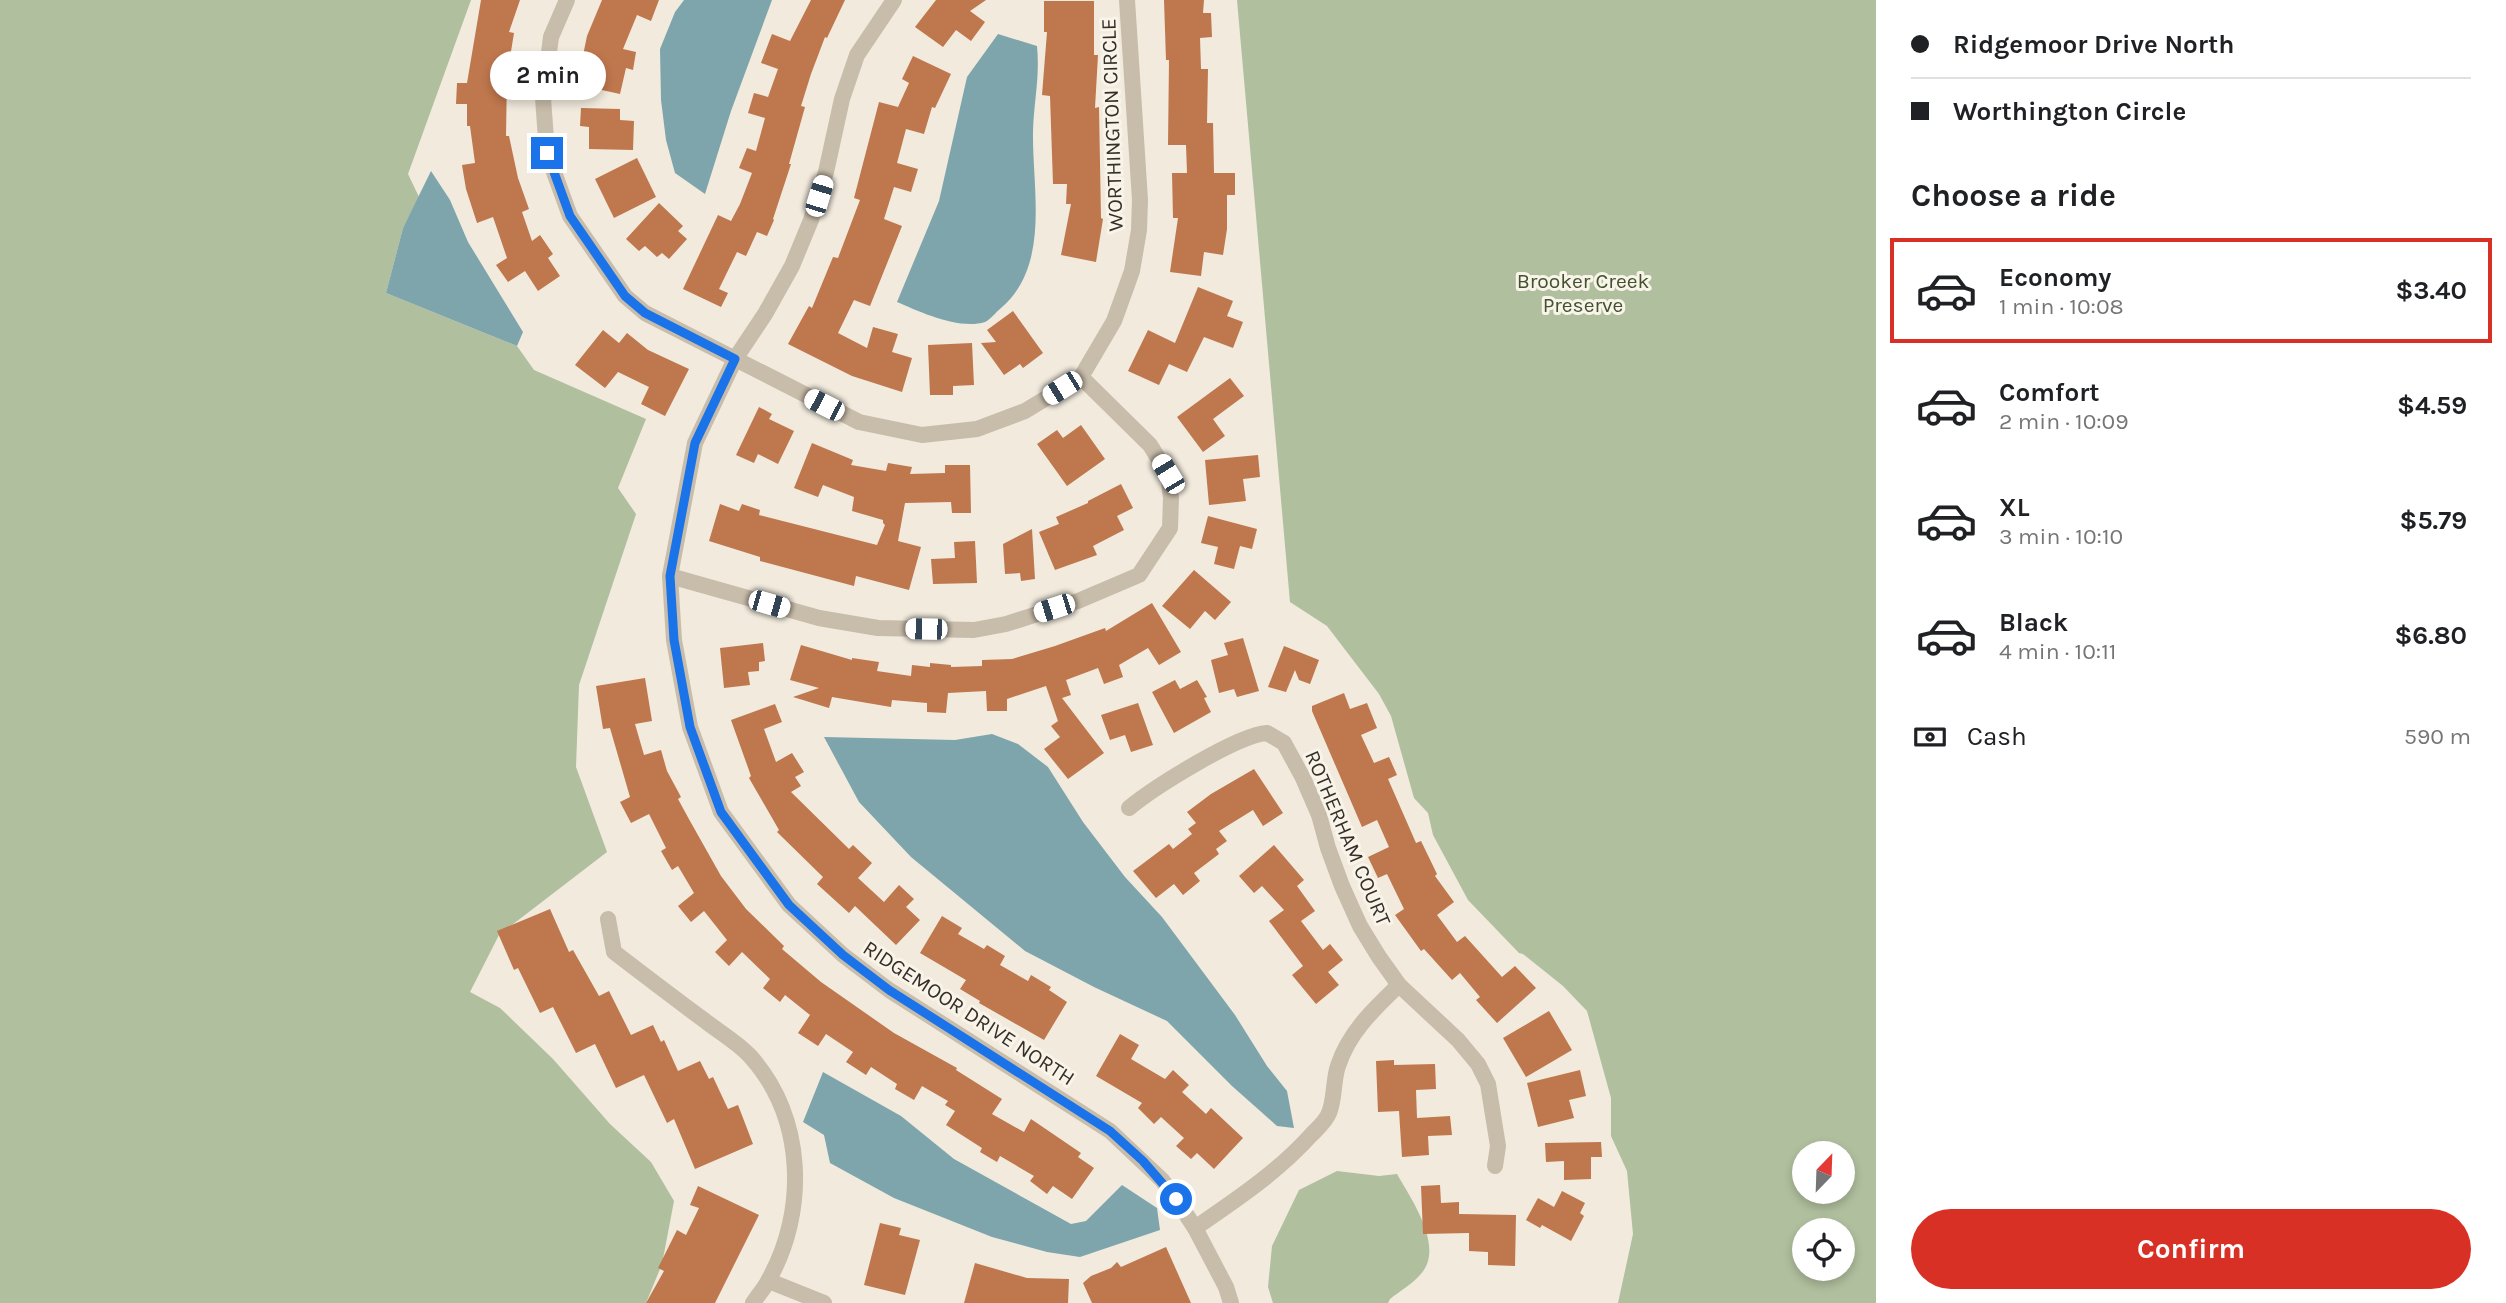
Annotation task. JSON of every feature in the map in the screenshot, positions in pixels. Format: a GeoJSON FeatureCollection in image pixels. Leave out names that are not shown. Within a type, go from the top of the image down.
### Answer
{"type":"FeatureCollection","features":[{"type":"Feature","properties":{"kind":"street","name":"WORTHINGTON CIRCLE"},"geometry":{"type":"LineString","coordinates":[[568,0],[551,37],[543,98],[547,153],[570,216],[625,296],[645,313],[859,422],[922,435],[977,429],[1025,411],[1081,377],[1114,321],[1132,271],[1139,230],[1140,200],[1127,0]]}},
{"type":"Feature","properties":{"kind":"street","name":"RIDGEMOOR DRIVE NORTH"},"geometry":{"type":"LineString","coordinates":[[894,0],[857,55],[842,99],[819,196],[792,266],[735,359],[695,443],[670,576],[674,640],[690,727],[721,812],[789,905],[843,955],[889,990],[1110,1131],[1162,1180],[1195,1228],[1226,1287],[1231,1303]]}},
{"type":"Feature","properties":{"kind":"street"},"geometry":{"type":"LineString","coordinates":[[670,576],[819,618],[878,628],[974,630],[1006,624],[1078,601],[1139,575],[1170,528],[1171,498],[1168,474],[1150,444],[1081,377]]}},
{"type":"Feature","properties":{"kind":"street","name":"ROTHERHAM COURT"},"geometry":{"type":"LineString","coordinates":[[1129,808],[1149,791],[1243,739],[1261,733],[1275,736],[1284,743],[1319,815],[1342,886],[1360,926],[1399,985],[1458,1040],[1478,1064],[1488,1084],[1498,1146],[1495,1166]]}},
{"type":"Feature","properties":{"kind":"street"},"geometry":{"type":"LineString","coordinates":[[608,919],[614,952],[748,1054],[767,1077],[784,1108],[796,1165],[796,1192],[784,1243],[769,1280],[753,1303]]}},
{"type":"Feature","properties":{"kind":"street"},"geometry":{"type":"LineString","coordinates":[[1195,1228],[1259,1185],[1294,1154],[1322,1123],[1329,1113],[1337,1068],[1346,1045],[1369,1013],[1399,985]]}},
{"type":"Feature","properties":{"kind":"street"},"geometry":{"type":"LineString","coordinates":[[769,1280],[824,1303]]}},
{"type":"Feature","properties":{"kind":"green space"},"geometry":{"type":"Polygon","coordinates":[[[0,0],[471,0],[408,174],[419,197],[403,228],[386,293],[517,346],[534,370],[646,419],[618,488],[636,514],[579,685],[576,767],[607,852],[499,935],[470,992],[500,1008],[553,1059],[610,1124],[651,1162],[674,1201],[662,1264],[646,1303],[0,1303],[0,0]]]}},
{"type":"Feature","properties":{"kind":"green space","name":"Brooker Creek Preserve"},"geometry":{"type":"Polygon","coordinates":[[[1237,0],[1876,0],[1876,1303],[1618,1303],[1633,1234],[1627,1171],[1611,1136],[1611,1098],[1587,1011],[1563,986],[1519,953],[1468,900],[1433,835],[1428,813],[1414,798],[1391,716],[1379,694],[1327,626],[1290,602],[1237,0]]]}},
{"type":"Feature","properties":{"kind":"green space"},"geometry":{"type":"Polygon","coordinates":[[[1337,1171],[1379,1176],[1397,1174],[1424,1224],[1429,1251],[1427,1264],[1417,1278],[1388,1303],[1273,1303],[1268,1287],[1272,1246],[1299,1190],[1337,1171]]]}},
{"type":"Feature","properties":{"kind":"water"},"geometry":{"type":"Polygon","coordinates":[[[684,0],[772,0],[731,111],[705,194],[675,173],[666,140],[661,100],[660,49],[675,12],[684,0]]]}},
{"type":"Feature","properties":{"kind":"water"},"geometry":{"type":"Polygon","coordinates":[[[998,34],[1037,46],[1033,131],[1036,201],[1033,248],[1027,270],[1017,290],[1001,308],[985,322],[964,324],[940,319],[897,302],[939,201],[967,77],[998,34]]]}},
{"type":"Feature","properties":{"kind":"water"},"geometry":{"type":"Polygon","coordinates":[[[431,171],[450,200],[468,242],[523,332],[517,346],[386,293],[403,228],[431,171]]]}},
{"type":"Feature","properties":{"kind":"water"},"geometry":{"type":"Polygon","coordinates":[[[992,734],[1018,744],[1048,767],[1083,822],[1125,877],[1162,917],[1235,1015],[1267,1066],[1287,1091],[1294,1128],[1277,1126],[1232,1086],[1167,1021],[1025,951],[911,857],[859,802],[824,737],[955,740],[992,734]]]}},
{"type":"Feature","properties":{"kind":"water"},"geometry":{"type":"Polygon","coordinates":[[[823,1072],[901,1116],[954,1159],[1071,1224],[1086,1221],[1122,1185],[1157,1208],[1160,1230],[1080,1257],[1047,1252],[992,1237],[894,1198],[830,1163],[824,1135],[803,1122],[823,1072]]]}},
{"type":"Feature","properties":{"kind":"building"},"geometry":{"type":"Polygon","coordinates":[[[481,0],[520,0],[509,32],[514,33],[507,76],[506,136],[509,136],[518,178],[529,209],[522,212],[532,241],[540,235],[553,254],[548,258],[560,276],[538,291],[525,271],[508,282],[496,265],[507,258],[493,217],[477,223],[466,189],[462,165],[475,163],[470,126],[467,126],[467,104],[456,104],[457,83],[467,83],[481,0]]]}},
{"type":"Feature","properties":{"kind":"building"},"geometry":{"type":"Polygon","coordinates":[[[602,0],[659,0],[651,21],[637,15],[623,49],[636,52],[633,70],[626,68],[620,94],[588,87],[592,68],[581,65],[587,36],[602,0]]]}},
{"type":"Feature","properties":{"kind":"building"},"geometry":{"type":"Polygon","coordinates":[[[811,0],[845,0],[827,38],[825,37],[811,74],[801,106],[805,107],[791,164],[774,220],[767,236],[757,232],[746,256],[737,252],[719,289],[728,293],[721,307],[683,289],[718,215],[731,221],[752,173],[739,168],[747,148],[756,151],[765,118],[748,113],[754,93],[768,97],[778,69],[761,63],[772,34],[790,41],[811,0]]]}},
{"type":"Feature","properties":{"kind":"building"},"geometry":{"type":"Polygon","coordinates":[[[936,0],[986,0],[970,11],[985,22],[971,41],[956,30],[943,47],[915,27],[936,0]]]}},
{"type":"Feature","properties":{"kind":"building"},"geometry":{"type":"Polygon","coordinates":[[[1164,0],[1204,0],[1203,13],[1211,13],[1212,37],[1200,38],[1201,69],[1208,69],[1207,123],[1213,123],[1214,173],[1235,173],[1235,195],[1227,195],[1227,229],[1223,255],[1204,252],[1201,276],[1170,272],[1178,218],[1173,218],[1172,173],[1187,173],[1186,145],[1168,145],[1169,60],[1166,60],[1164,0]]]}},
{"type":"Feature","properties":{"kind":"building"},"geometry":{"type":"Polygon","coordinates":[[[1044,1],[1094,1],[1094,55],[1098,55],[1095,108],[1099,107],[1103,219],[1096,262],[1061,255],[1071,204],[1066,204],[1067,184],[1053,184],[1050,96],[1042,95],[1047,32],[1044,32],[1044,1]]]}},
{"type":"Feature","properties":{"kind":"building"},"geometry":{"type":"Polygon","coordinates":[[[913,56],[951,74],[935,108],[932,107],[924,134],[906,129],[897,163],[918,169],[911,192],[894,187],[884,219],[902,226],[870,306],[854,300],[838,333],[867,348],[873,327],[898,334],[892,352],[912,358],[902,392],[852,376],[788,344],[809,306],[812,308],[833,257],[838,258],[860,200],[854,198],[879,102],[898,107],[909,83],[902,79],[913,56]]]}},
{"type":"Feature","properties":{"kind":"building"},"geometry":{"type":"Polygon","coordinates":[[[581,108],[620,109],[620,120],[634,121],[633,150],[589,149],[589,127],[580,126],[581,108]]]}},
{"type":"Feature","properties":{"kind":"building"},"geometry":{"type":"Polygon","coordinates":[[[637,158],[656,197],[614,218],[595,179],[637,158]]]}},
{"type":"Feature","properties":{"kind":"building"},"geometry":{"type":"Polygon","coordinates":[[[659,203],[683,226],[678,231],[687,239],[669,259],[662,253],[657,257],[645,246],[639,251],[626,239],[659,203]]]}},
{"type":"Feature","properties":{"kind":"building"},"geometry":{"type":"Polygon","coordinates":[[[1198,287],[1233,301],[1227,316],[1243,322],[1233,348],[1204,337],[1187,372],[1169,364],[1159,385],[1128,371],[1148,330],[1175,343],[1198,287]]]}},
{"type":"Feature","properties":{"kind":"building"},"geometry":{"type":"Polygon","coordinates":[[[1013,311],[1043,353],[1023,368],[1020,364],[1004,375],[981,343],[996,342],[987,330],[1013,311]]]}},
{"type":"Feature","properties":{"kind":"building"},"geometry":{"type":"Polygon","coordinates":[[[603,330],[619,343],[627,333],[648,350],[689,369],[665,416],[641,404],[649,387],[618,372],[605,388],[575,365],[603,330]]]}},
{"type":"Feature","properties":{"kind":"building"},"geometry":{"type":"Polygon","coordinates":[[[972,343],[974,385],[953,386],[953,395],[930,395],[928,345],[972,343]]]}},
{"type":"Feature","properties":{"kind":"building"},"geometry":{"type":"Polygon","coordinates":[[[1230,378],[1244,396],[1213,419],[1225,436],[1203,452],[1177,417],[1230,378]]]}},
{"type":"Feature","properties":{"kind":"building"},"geometry":{"type":"Polygon","coordinates":[[[759,407],[772,414],[769,419],[794,431],[778,464],[758,454],[754,463],[736,455],[759,407]]]}},
{"type":"Feature","properties":{"kind":"building"},"geometry":{"type":"Polygon","coordinates":[[[1081,425],[1105,459],[1067,486],[1037,444],[1057,430],[1063,438],[1081,425]]]}},
{"type":"Feature","properties":{"kind":"building"},"geometry":{"type":"Polygon","coordinates":[[[812,443],[853,460],[851,465],[886,471],[888,463],[912,467],[910,474],[945,473],[945,465],[970,465],[971,513],[952,513],[951,502],[905,503],[898,541],[921,547],[909,590],[856,576],[854,586],[760,561],[760,557],[709,541],[720,504],[739,511],[742,504],[760,510],[759,515],[877,545],[885,525],[883,520],[852,511],[854,497],[823,485],[818,497],[794,488],[812,443]]]}},
{"type":"Feature","properties":{"kind":"building"},"geometry":{"type":"Polygon","coordinates":[[[1258,455],[1260,477],[1243,479],[1246,501],[1209,505],[1205,460],[1258,455]]]}},
{"type":"Feature","properties":{"kind":"building"},"geometry":{"type":"Polygon","coordinates":[[[1121,484],[1133,508],[1117,516],[1124,530],[1093,546],[1097,555],[1055,570],[1039,532],[1059,524],[1056,517],[1121,484]]]}},
{"type":"Feature","properties":{"kind":"building"},"geometry":{"type":"Polygon","coordinates":[[[1208,516],[1257,529],[1252,549],[1240,546],[1234,569],[1214,564],[1218,547],[1201,543],[1208,516]]]}},
{"type":"Feature","properties":{"kind":"building"},"geometry":{"type":"Polygon","coordinates":[[[1032,529],[1035,579],[1021,581],[1020,573],[1005,574],[1003,544],[1032,529]]]}},
{"type":"Feature","properties":{"kind":"building"},"geometry":{"type":"Polygon","coordinates":[[[975,541],[977,583],[933,584],[931,559],[955,558],[954,542],[975,541]]]}},
{"type":"Feature","properties":{"kind":"building"},"geometry":{"type":"Polygon","coordinates":[[[1194,570],[1231,602],[1215,620],[1205,611],[1190,629],[1162,606],[1194,570]]]}},
{"type":"Feature","properties":{"kind":"building"},"geometry":{"type":"Polygon","coordinates":[[[1152,603],[1181,652],[1159,665],[1148,648],[1119,665],[1123,677],[1104,684],[1098,668],[1066,680],[1071,695],[1062,698],[1104,753],[1068,779],[1044,749],[1060,737],[1051,726],[1058,721],[1046,686],[1007,699],[1007,711],[987,711],[986,691],[948,693],[946,713],[927,712],[927,703],[892,700],[891,707],[832,697],[829,708],[793,697],[819,688],[790,680],[801,645],[852,660],[879,662],[877,671],[911,676],[912,665],[930,667],[930,663],[951,667],[982,666],[982,660],[1012,659],[1105,628],[1106,631],[1152,603]]]}},
{"type":"Feature","properties":{"kind":"building"},"geometry":{"type":"Polygon","coordinates":[[[1243,638],[1259,691],[1237,697],[1234,689],[1219,693],[1211,660],[1228,655],[1224,643],[1243,638]]]}},
{"type":"Feature","properties":{"kind":"building"},"geometry":{"type":"Polygon","coordinates":[[[763,643],[765,661],[759,662],[759,671],[748,672],[750,685],[724,688],[720,648],[763,643]]]}},
{"type":"Feature","properties":{"kind":"building"},"geometry":{"type":"Polygon","coordinates":[[[1284,646],[1319,660],[1310,684],[1299,680],[1295,670],[1286,692],[1268,687],[1284,646]]]}},
{"type":"Feature","properties":{"kind":"building"},"geometry":{"type":"Polygon","coordinates":[[[645,678],[652,721],[635,724],[644,755],[661,750],[667,771],[681,797],[678,799],[721,876],[746,909],[784,946],[782,949],[821,982],[894,1033],[957,1068],[956,1070],[1002,1099],[992,1114],[1024,1132],[1031,1119],[1081,1153],[1078,1157],[1094,1168],[1072,1199],[1053,1186],[1047,1194],[1030,1181],[1034,1176],[1000,1156],[997,1162],[980,1152],[982,1148],[946,1125],[955,1111],[945,1105],[948,1101],[922,1086],[914,1100],[895,1089],[897,1084],[871,1067],[866,1075],[846,1062],[853,1052],[826,1034],[818,1046],[798,1033],[810,1015],[785,995],[780,1002],[763,988],[770,979],[742,952],[729,966],[715,952],[727,940],[704,911],[691,922],[678,906],[694,893],[678,866],[672,870],[661,851],[666,848],[649,814],[631,823],[620,802],[630,797],[610,728],[603,729],[596,686],[645,678]]]}},
{"type":"Feature","properties":{"kind":"building"},"geometry":{"type":"Polygon","coordinates":[[[1175,680],[1180,689],[1197,680],[1207,697],[1204,698],[1211,712],[1174,733],[1152,692],[1175,680]]]}},
{"type":"Feature","properties":{"kind":"building"},"geometry":{"type":"Polygon","coordinates":[[[1344,693],[1350,709],[1367,703],[1377,728],[1361,735],[1374,763],[1389,757],[1397,775],[1388,779],[1416,843],[1421,841],[1437,874],[1435,876],[1454,902],[1437,915],[1457,942],[1465,936],[1502,977],[1515,966],[1536,988],[1497,1023],[1476,1000],[1480,997],[1460,973],[1452,980],[1424,949],[1421,951],[1395,915],[1404,909],[1387,874],[1378,878],[1368,857],[1389,847],[1377,820],[1362,827],[1312,711],[1312,706],[1344,693]]]}},
{"type":"Feature","properties":{"kind":"building"},"geometry":{"type":"Polygon","coordinates":[[[1138,703],[1153,745],[1131,752],[1125,735],[1110,740],[1101,715],[1138,703]]]}},
{"type":"Feature","properties":{"kind":"building"},"geometry":{"type":"Polygon","coordinates":[[[775,704],[782,722],[764,729],[776,762],[792,753],[804,772],[795,777],[801,786],[791,792],[849,849],[853,845],[872,863],[858,878],[884,902],[899,885],[914,899],[906,907],[920,920],[896,945],[855,906],[849,913],[817,884],[823,877],[777,832],[779,830],[749,778],[751,776],[731,720],[775,704]]]}},
{"type":"Feature","properties":{"kind":"building"},"geometry":{"type":"Polygon","coordinates":[[[1254,769],[1283,813],[1263,826],[1253,810],[1219,831],[1227,841],[1216,849],[1219,854],[1194,873],[1200,881],[1183,895],[1174,884],[1156,898],[1133,871],[1169,844],[1173,849],[1192,834],[1188,829],[1196,823],[1187,812],[1211,794],[1254,769]]]}},
{"type":"Feature","properties":{"kind":"building"},"geometry":{"type":"Polygon","coordinates":[[[1274,845],[1304,880],[1297,886],[1315,911],[1301,921],[1323,950],[1330,944],[1343,960],[1328,972],[1339,985],[1316,1004],[1292,975],[1303,966],[1269,921],[1284,910],[1262,886],[1254,893],[1239,876],[1274,845]]]}},
{"type":"Feature","properties":{"kind":"building"},"geometry":{"type":"Polygon","coordinates":[[[550,909],[569,952],[573,950],[599,996],[609,991],[631,1035],[653,1025],[661,1042],[664,1040],[678,1071],[700,1061],[709,1079],[713,1077],[728,1109],[738,1105],[753,1144],[695,1169],[674,1119],[667,1123],[644,1075],[616,1088],[595,1044],[576,1053],[553,1007],[540,1013],[518,968],[514,970],[497,931],[550,909]]]}},
{"type":"Feature","properties":{"kind":"building"},"geometry":{"type":"Polygon","coordinates":[[[942,916],[962,928],[958,934],[984,949],[987,945],[1005,956],[1000,965],[1028,981],[1031,975],[1051,987],[1049,990],[1067,1002],[1044,1040],[979,1003],[980,1001],[960,989],[966,980],[920,953],[942,916]]]}},
{"type":"Feature","properties":{"kind":"building"},"geometry":{"type":"Polygon","coordinates":[[[1549,1011],[1572,1050],[1526,1077],[1503,1038],[1549,1011]]]}},
{"type":"Feature","properties":{"kind":"building"},"geometry":{"type":"Polygon","coordinates":[[[1120,1034],[1139,1045],[1131,1059],[1165,1079],[1173,1070],[1189,1085],[1182,1092],[1206,1114],[1211,1108],[1243,1138],[1214,1169],[1197,1153],[1191,1159],[1176,1146],[1184,1138],[1161,1117],[1154,1124],[1138,1108],[1142,1103],[1096,1076],[1120,1034]]]}},
{"type":"Feature","properties":{"kind":"building"},"geometry":{"type":"Polygon","coordinates":[[[1394,1060],[1394,1065],[1435,1064],[1436,1089],[1416,1090],[1417,1118],[1450,1116],[1452,1135],[1428,1136],[1429,1155],[1402,1157],[1399,1111],[1378,1112],[1376,1061],[1394,1060]]]}},
{"type":"Feature","properties":{"kind":"building"},"geometry":{"type":"Polygon","coordinates":[[[1580,1070],[1586,1096],[1569,1100],[1574,1118],[1538,1127],[1527,1083],[1580,1070]]]}},
{"type":"Feature","properties":{"kind":"building"},"geometry":{"type":"Polygon","coordinates":[[[1601,1142],[1602,1157],[1591,1157],[1591,1179],[1564,1180],[1564,1161],[1546,1162],[1545,1143],[1601,1142]]]}},
{"type":"Feature","properties":{"kind":"building"},"geometry":{"type":"Polygon","coordinates":[[[1440,1185],[1441,1203],[1459,1202],[1459,1214],[1516,1215],[1515,1266],[1488,1265],[1488,1252],[1469,1251],[1469,1233],[1423,1234],[1421,1186],[1440,1185]]]}},
{"type":"Feature","properties":{"kind":"building"},"geometry":{"type":"Polygon","coordinates":[[[698,1186],[759,1215],[715,1303],[646,1303],[664,1271],[658,1268],[677,1230],[686,1235],[699,1208],[690,1205],[698,1186]]]}},
{"type":"Feature","properties":{"kind":"building"},"geometry":{"type":"Polygon","coordinates":[[[1562,1191],[1585,1203],[1580,1213],[1584,1216],[1571,1241],[1542,1225],[1540,1228],[1526,1220],[1538,1198],[1554,1207],[1562,1191]]]}},
{"type":"Feature","properties":{"kind":"building"},"geometry":{"type":"Polygon","coordinates":[[[880,1223],[901,1228],[899,1235],[920,1240],[905,1295],[864,1285],[880,1223]]]}},
{"type":"Feature","properties":{"kind":"building"},"geometry":{"type":"Polygon","coordinates":[[[1166,1247],[1191,1303],[1092,1303],[1083,1283],[1091,1276],[1111,1268],[1117,1262],[1121,1267],[1166,1247]]]}},
{"type":"Feature","properties":{"kind":"building"},"geometry":{"type":"Polygon","coordinates":[[[975,1263],[1027,1278],[1069,1279],[1068,1303],[964,1303],[975,1263]]]}},
{"type":"Feature","properties":{"kind":"route"},"geometry":{"type":"LineString","coordinates":[[547,153],[570,216],[625,296],[645,313],[735,359],[695,443],[670,576],[674,640],[690,727],[721,812],[789,905],[843,955],[889,990],[1110,1131],[1162,1180],[1176,1199]]}}]}
